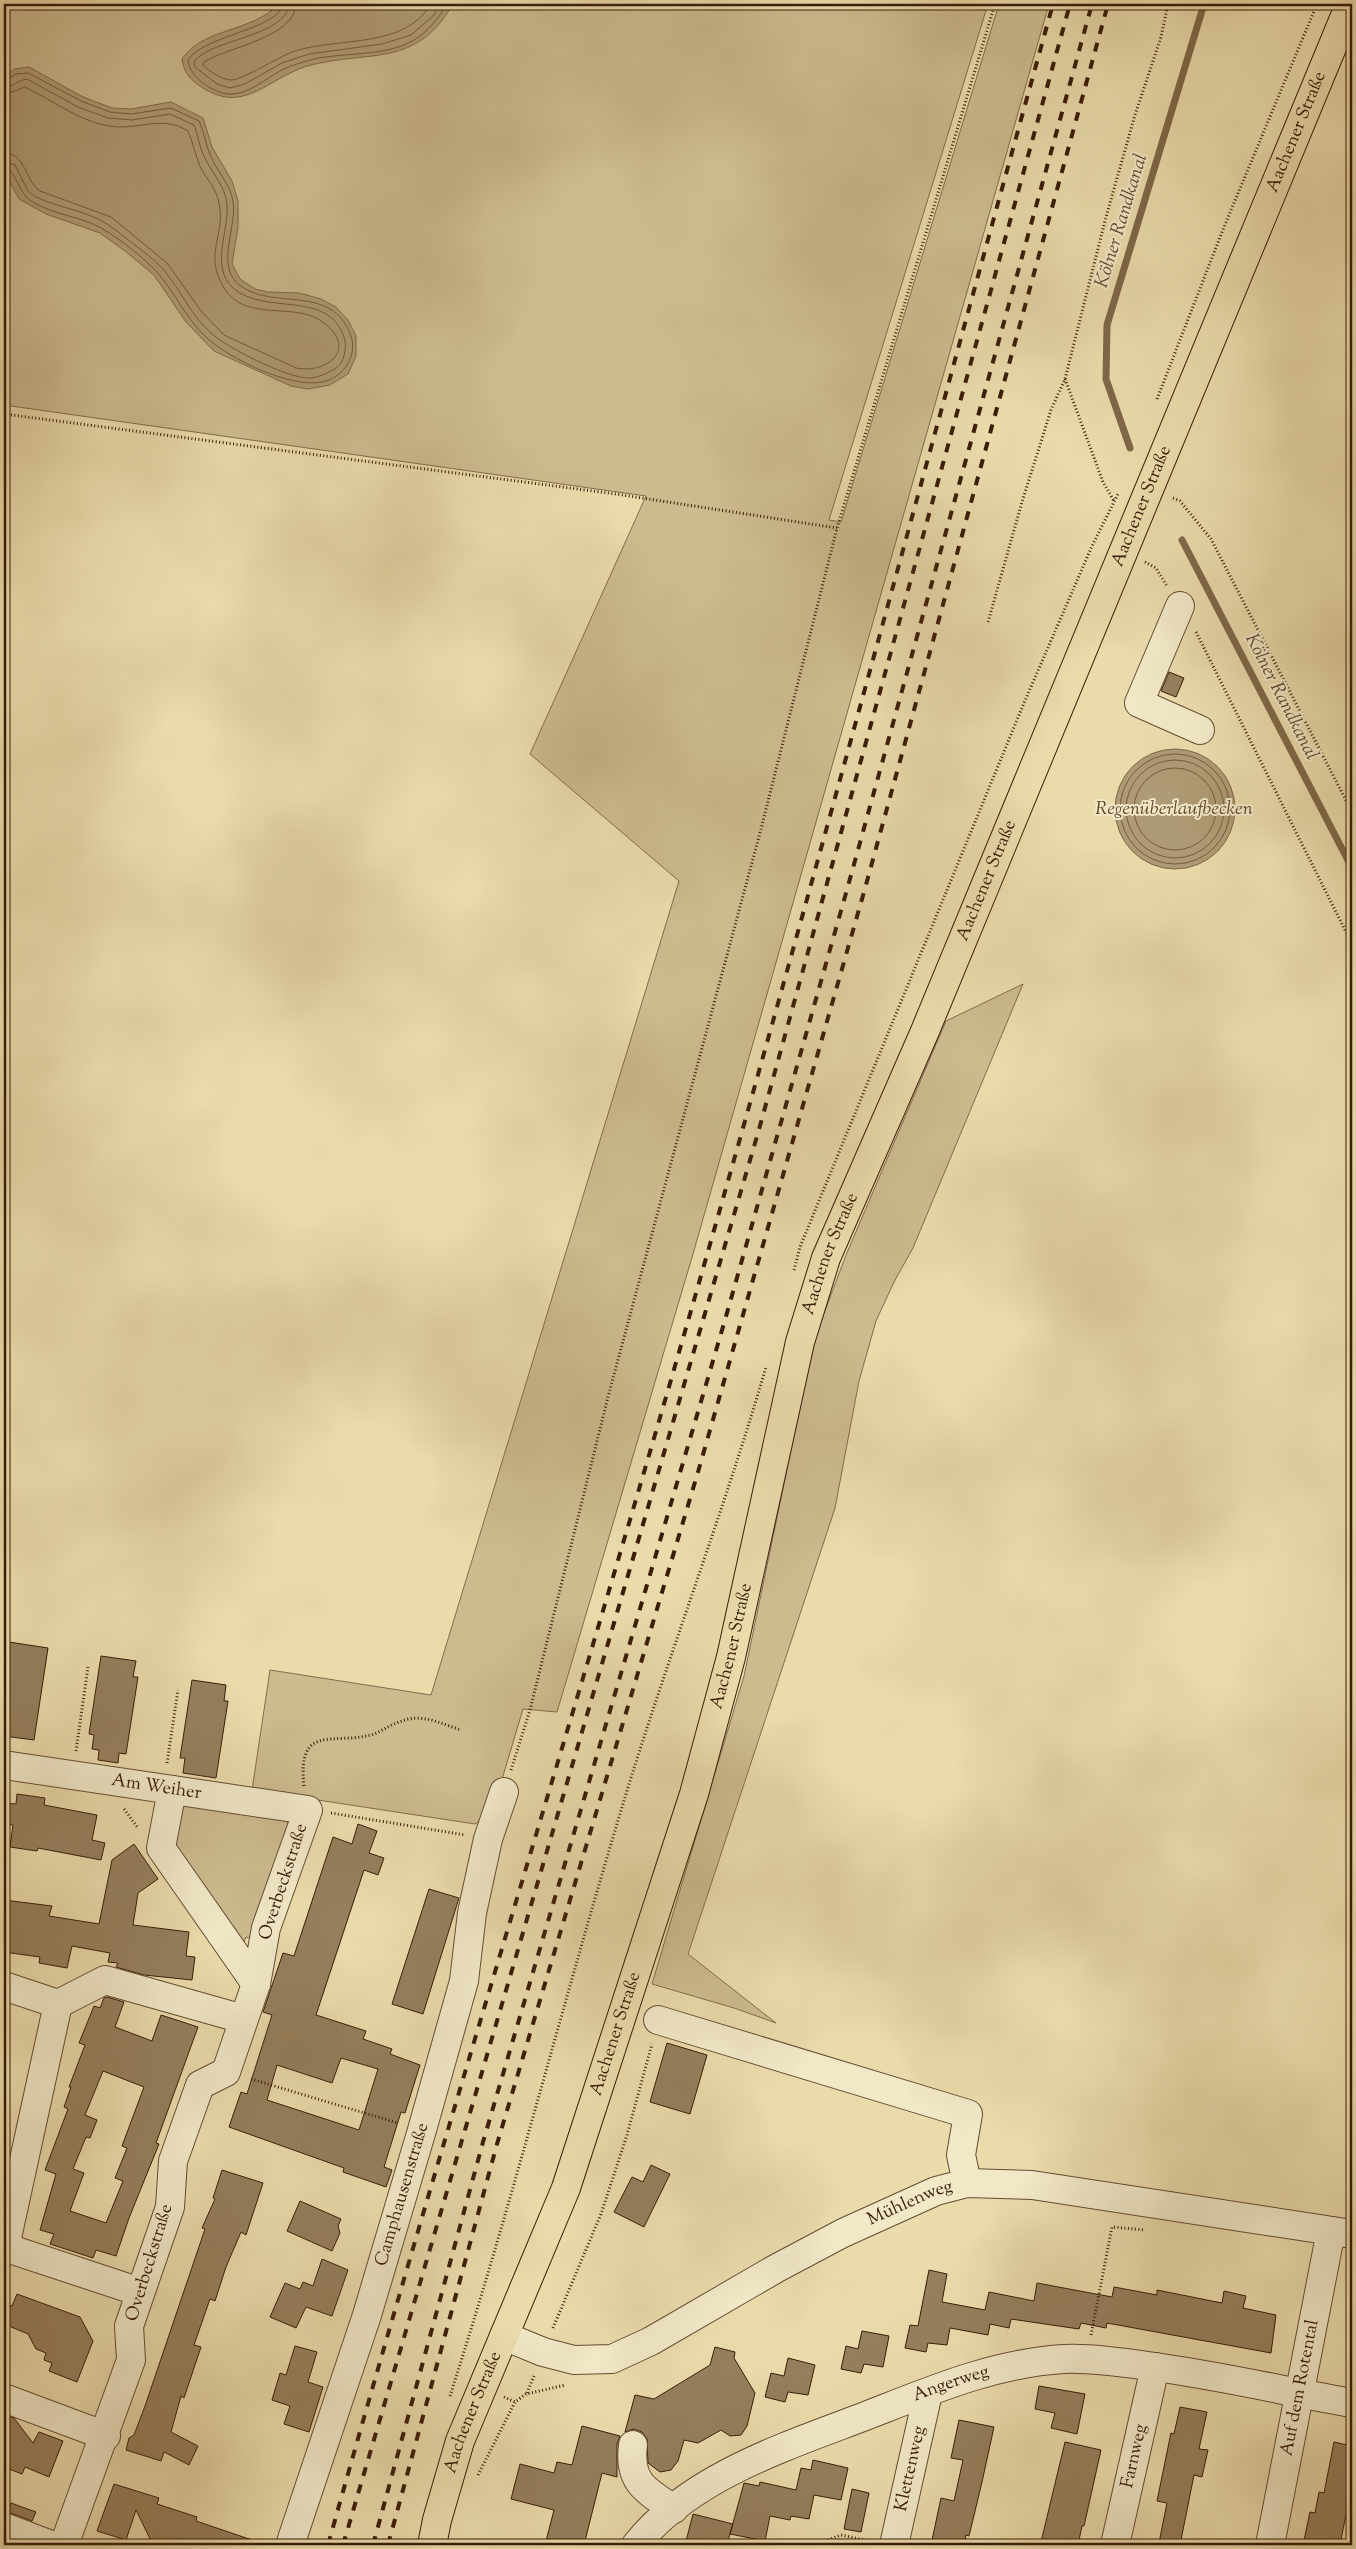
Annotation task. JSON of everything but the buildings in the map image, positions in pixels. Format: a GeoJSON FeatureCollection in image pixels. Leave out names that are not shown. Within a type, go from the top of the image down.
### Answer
{"type":"FeatureCollection","features":[{"type":"Feature","properties":{"kind":"main road","name":"Aachener Straße"},"geometry":{"type":"LineString","coordinates":[[432,2545],[460,2441],[566,2188],[627,2006],[694,1794],[731,1657],[800,1342],[826,1258],[925,1032],[1350,4]]}},
{"type":"Feature","properties":{"kind":"street"},"geometry":{"type":"LineString","coordinates":[[1180,606],[1139,703],[1200,730]]}},
{"type":"Feature","properties":{"kind":"street","name":"Am Weiher"},"geometry":{"type":"LineString","coordinates":[[4,1765],[305,1809]]}},
{"type":"Feature","properties":{"kind":"street"},"geometry":{"type":"LineString","coordinates":[[168,1790],[161,1848],[256,1984]]}},
{"type":"Feature","properties":{"kind":"street","name":"Camphausenstraße"},"geometry":{"type":"LineString","coordinates":[[290,2545],[367,2315],[422,2130],[464,1981],[472,1913],[488,1839],[504,1792]]}},
{"type":"Feature","properties":{"kind":"street","name":"Overbeckstraße"},"geometry":{"type":"LineString","coordinates":[[4,2527],[67,2543],[131,2360],[129,2326],[170,2207],[173,2161],[200,2084],[226,2072],[256,1984],[266,1928],[305,1809]]}},
{"type":"Feature","properties":{"kind":"street"},"geometry":{"type":"LineString","coordinates":[[4,1986],[58,2004],[105,1980],[243,2019]]}},
{"type":"Feature","properties":{"kind":"street"},"geometry":{"type":"LineString","coordinates":[[58,2004],[5,2247],[140,2292]]}},
{"type":"Feature","properties":{"kind":"street"},"geometry":{"type":"LineString","coordinates":[[658,2020],[968,2114],[962,2155],[967,2183]]}},
{"type":"Feature","properties":{"kind":"street","name":"Mühlenweg"},"geometry":{"type":"LineString","coordinates":[[504,2336],[543,2352],[574,2360],[612,2359],[652,2342],[777,2268],[843,2233],[927,2195],[967,2183],[1032,2185],[1342,2232]]}},
{"type":"Feature","properties":{"kind":"street","name":"Auf dem Rotental"},"geometry":{"type":"LineString","coordinates":[[1270,2545],[1300,2394],[1342,2232]]}},
{"type":"Feature","properties":{"kind":"street","name":"Angerweg"},"geometry":{"type":"LineString","coordinates":[[636,2545],[646,2533],[674,2509],[714,2482],[762,2456],[975,2374],[1024,2363],[1065,2359],[1155,2367],[1210,2374],[1300,2394],[1352,2403]]}},
{"type":"Feature","properties":{"kind":"street","name":"Farnweg"},"geometry":{"type":"LineString","coordinates":[[1115,2545],[1155,2367]]}},
{"type":"Feature","properties":{"kind":"street","name":"Klettenweg"},"geometry":{"type":"LineString","coordinates":[[882,2543],[928,2393]]}},
{"type":"Feature","properties":{"kind":"street"},"geometry":{"type":"LineString","coordinates":[[4,2398],[106,2436]]}},
{"type":"Feature","properties":{"kind":"street"},"geometry":{"type":"LineString","coordinates":[[633,2445],[631,2462],[636,2477],[645,2490],[674,2509]]}},
{"type":"Feature","properties":{"kind":"path"},"geometry":{"type":"LineString","coordinates":[[504,1792],[530,1710],[608,1397],[761,830],[837,528],[995,4]]}},
{"type":"Feature","properties":{"kind":"path"},"geometry":{"type":"LineString","coordinates":[[988,622],[1022,502],[1051,410],[1065,379],[1106,217],[1135,115],[1161,37],[1168,4]]}},
{"type":"Feature","properties":{"kind":"path"},"geometry":{"type":"LineString","coordinates":[[1157,402],[1159,392],[1224,227],[1317,4]]}},
{"type":"Feature","properties":{"kind":"path"},"geometry":{"type":"LineString","coordinates":[[1065,379],[1127,541],[1156,568],[1200,639],[1352,944]]}},
{"type":"Feature","properties":{"kind":"path"},"geometry":{"type":"LineString","coordinates":[[4,414],[616,494],[837,528]]}},
{"type":"Feature","properties":{"kind":"path"},"geometry":{"type":"LineString","coordinates":[[1150,486],[1180,501],[1211,539],[1352,812]]}},
{"type":"Feature","properties":{"kind":"path"},"geometry":{"type":"LineString","coordinates":[[73,1775],[88,1667]]}},
{"type":"Feature","properties":{"kind":"path"},"geometry":{"type":"LineString","coordinates":[[168,1790],[178,1690]]}},
{"type":"Feature","properties":{"kind":"path"},"geometry":{"type":"LineString","coordinates":[[461,1730],[424,1718],[403,1720],[370,1735],[327,1738],[310,1747],[302,1766],[305,1809],[488,1839]]}},
{"type":"Feature","properties":{"kind":"path"},"geometry":{"type":"LineString","coordinates":[[113,1781],[112,1792],[144,1836],[161,1848]]}},
{"type":"Feature","properties":{"kind":"path"},"geometry":{"type":"LineString","coordinates":[[526,2394],[602,2214],[627,2136],[658,2020]]}},
{"type":"Feature","properties":{"kind":"path"},"geometry":{"type":"LineString","coordinates":[[226,2072],[422,2130]]}},
{"type":"Feature","properties":{"kind":"path"},"geometry":{"type":"LineString","coordinates":[[1086,2360],[1112,2227],[1146,2230]]}},
{"type":"Feature","properties":{"kind":"path"},"geometry":{"type":"LineString","coordinates":[[476,2483],[515,2402],[526,2394],[575,2383]]}},
{"type":"Feature","properties":{"kind":"path"},"geometry":{"type":"LineString","coordinates":[[815,2545],[841,2535],[882,2543]]}},
{"type":"Feature","properties":{"kind":"shaded area"},"geometry":{"type":"Polygon","coordinates":[[[4,4],[988,4],[829,520],[841,522],[999,4],[1049,4],[693,1254],[557,1712],[523,1709],[492,1813],[475,1824],[252,1790],[270,1670],[431,1695],[679,881],[530,754],[646,496],[4,405],[4,4]]]}},
{"type":"Feature","properties":{"kind":"shaded area"},"geometry":{"type":"Polygon","coordinates":[[[1023,984],[913,1248],[894,1282],[876,1321],[859,1381],[835,1508],[688,1954],[776,2023],[734,2008],[652,1984],[744,1676],[814,1340],[846,1255],[946,1021],[1023,984]]]}},
{"type":"Feature","properties":{"kind":"shaded area"},"geometry":{"type":"Polygon","coordinates":[[[178,1798],[285,1817],[290,1829],[252,1939],[246,1937],[243,1945],[171,1850],[178,1798]]]}},
{"type":"Feature","properties":{"kind":"water"},"geometry":{"type":"Polygon","coordinates":[[[279,4],[453,4],[439,24],[424,38],[408,47],[391,53],[311,65],[296,70],[257,91],[245,95],[232,97],[218,95],[203,88],[189,76],[184,69],[182,59],[191,49],[215,35],[255,20],[279,4]]]}},
{"type":"Feature","properties":{"kind":"water"},"geometry":{"type":"Polygon","coordinates":[[[29,67],[83,97],[112,108],[131,109],[171,102],[203,118],[212,147],[232,181],[238,201],[238,227],[232,264],[240,279],[255,289],[268,292],[299,293],[321,299],[336,307],[348,320],[356,336],[356,356],[348,374],[330,385],[308,389],[291,386],[214,351],[186,322],[154,275],[125,251],[100,233],[46,214],[19,199],[4,171],[4,78],[14,69],[29,67]]]}},
{"type":"Feature","properties":{"kind":"water","name":"Regenüberlaufbecken"},"geometry":{"type":"Polygon","coordinates":[[[1175,749],[1198,753],[1218,766],[1231,786],[1235,809],[1231,832],[1218,852],[1198,865],[1175,869],[1152,865],[1132,852],[1119,832],[1115,809],[1119,786],[1132,766],[1152,753],[1175,749]]]}},
{"type":"Feature","properties":{"kind":"waterway","name":"Kölner Randkanal"},"geometry":{"type":"LineString","coordinates":[[1130,448],[1106,379],[1107,325],[1204,4]]}},
{"type":"Feature","properties":{"kind":"waterway","name":"Kölner Randkanal"},"geometry":{"type":"LineString","coordinates":[[1182,540],[1352,868]]}},
{"type":"Feature","properties":{"kind":"railway"},"geometry":{"type":"LineString","coordinates":[[328,2545],[366,2409],[700,1280],[1053,4]]}},
{"type":"Feature","properties":{"kind":"railway"},"geometry":{"type":"LineString","coordinates":[[343,2545],[758,1133],[1070,4]]}},
{"type":"Feature","properties":{"kind":"railway"},"geometry":{"type":"LineString","coordinates":[[373,2545],[483,2142],[725,1320],[848,886],[1092,4]]}},
{"type":"Feature","properties":{"kind":"railway"},"geometry":{"type":"LineString","coordinates":[[388,2545],[497,2144],[698,1472],[864,892],[1108,4]]}}]}
